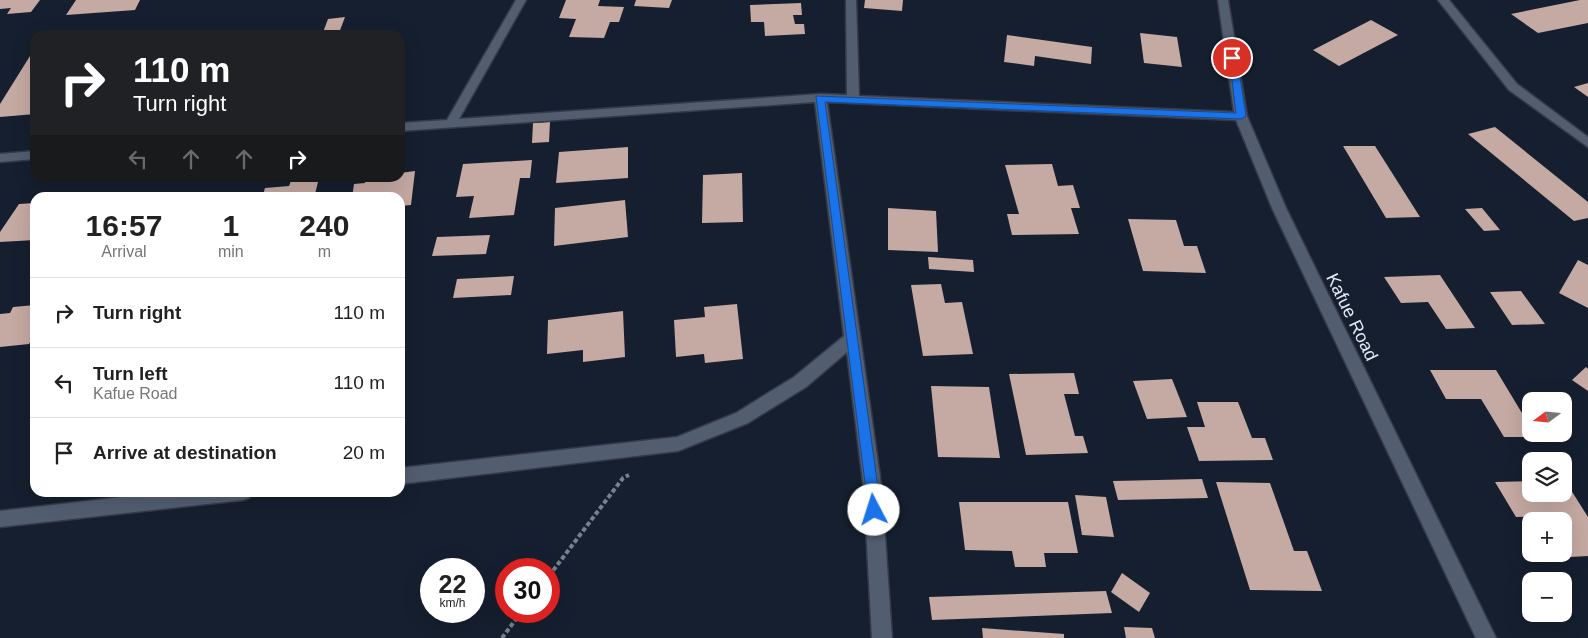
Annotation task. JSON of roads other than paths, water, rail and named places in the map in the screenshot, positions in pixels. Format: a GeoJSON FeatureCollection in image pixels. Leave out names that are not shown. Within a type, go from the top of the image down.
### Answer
{"type":"FeatureCollection","features":[{"type":"Feature","properties":{"kind":"street"},"geometry":{"type":"LineString","coordinates":[[451,123],[521,0]]}},
{"type":"Feature","properties":{"kind":"street"},"geometry":{"type":"LineString","coordinates":[[852,0],[853,99]]}},
{"type":"Feature","properties":{"kind":"street","name":"Kafue Road"},"geometry":{"type":"LineString","coordinates":[[1223,0],[1241,116],[1278,208],[1486,638]]}},
{"type":"Feature","properties":{"kind":"street"},"geometry":{"type":"LineString","coordinates":[[1443,0],[1513,87],[1588,143]]}},
{"type":"Feature","properties":{"kind":"street"},"geometry":{"type":"LineString","coordinates":[[820,98],[873,491],[882,638]]}},
{"type":"Feature","properties":{"kind":"street"},"geometry":{"type":"LineString","coordinates":[[405,127],[820,98],[1241,116]]}},
{"type":"Feature","properties":{"kind":"street"},"geometry":{"type":"LineString","coordinates":[[0,158],[30,155]]}},
{"type":"Feature","properties":{"kind":"street"},"geometry":{"type":"LineString","coordinates":[[405,475],[678,444],[742,418],[800,382],[851,339]]}},
{"type":"Feature","properties":{"kind":"street"},"geometry":{"type":"LineString","coordinates":[[0,519],[198,497]]}}]}
